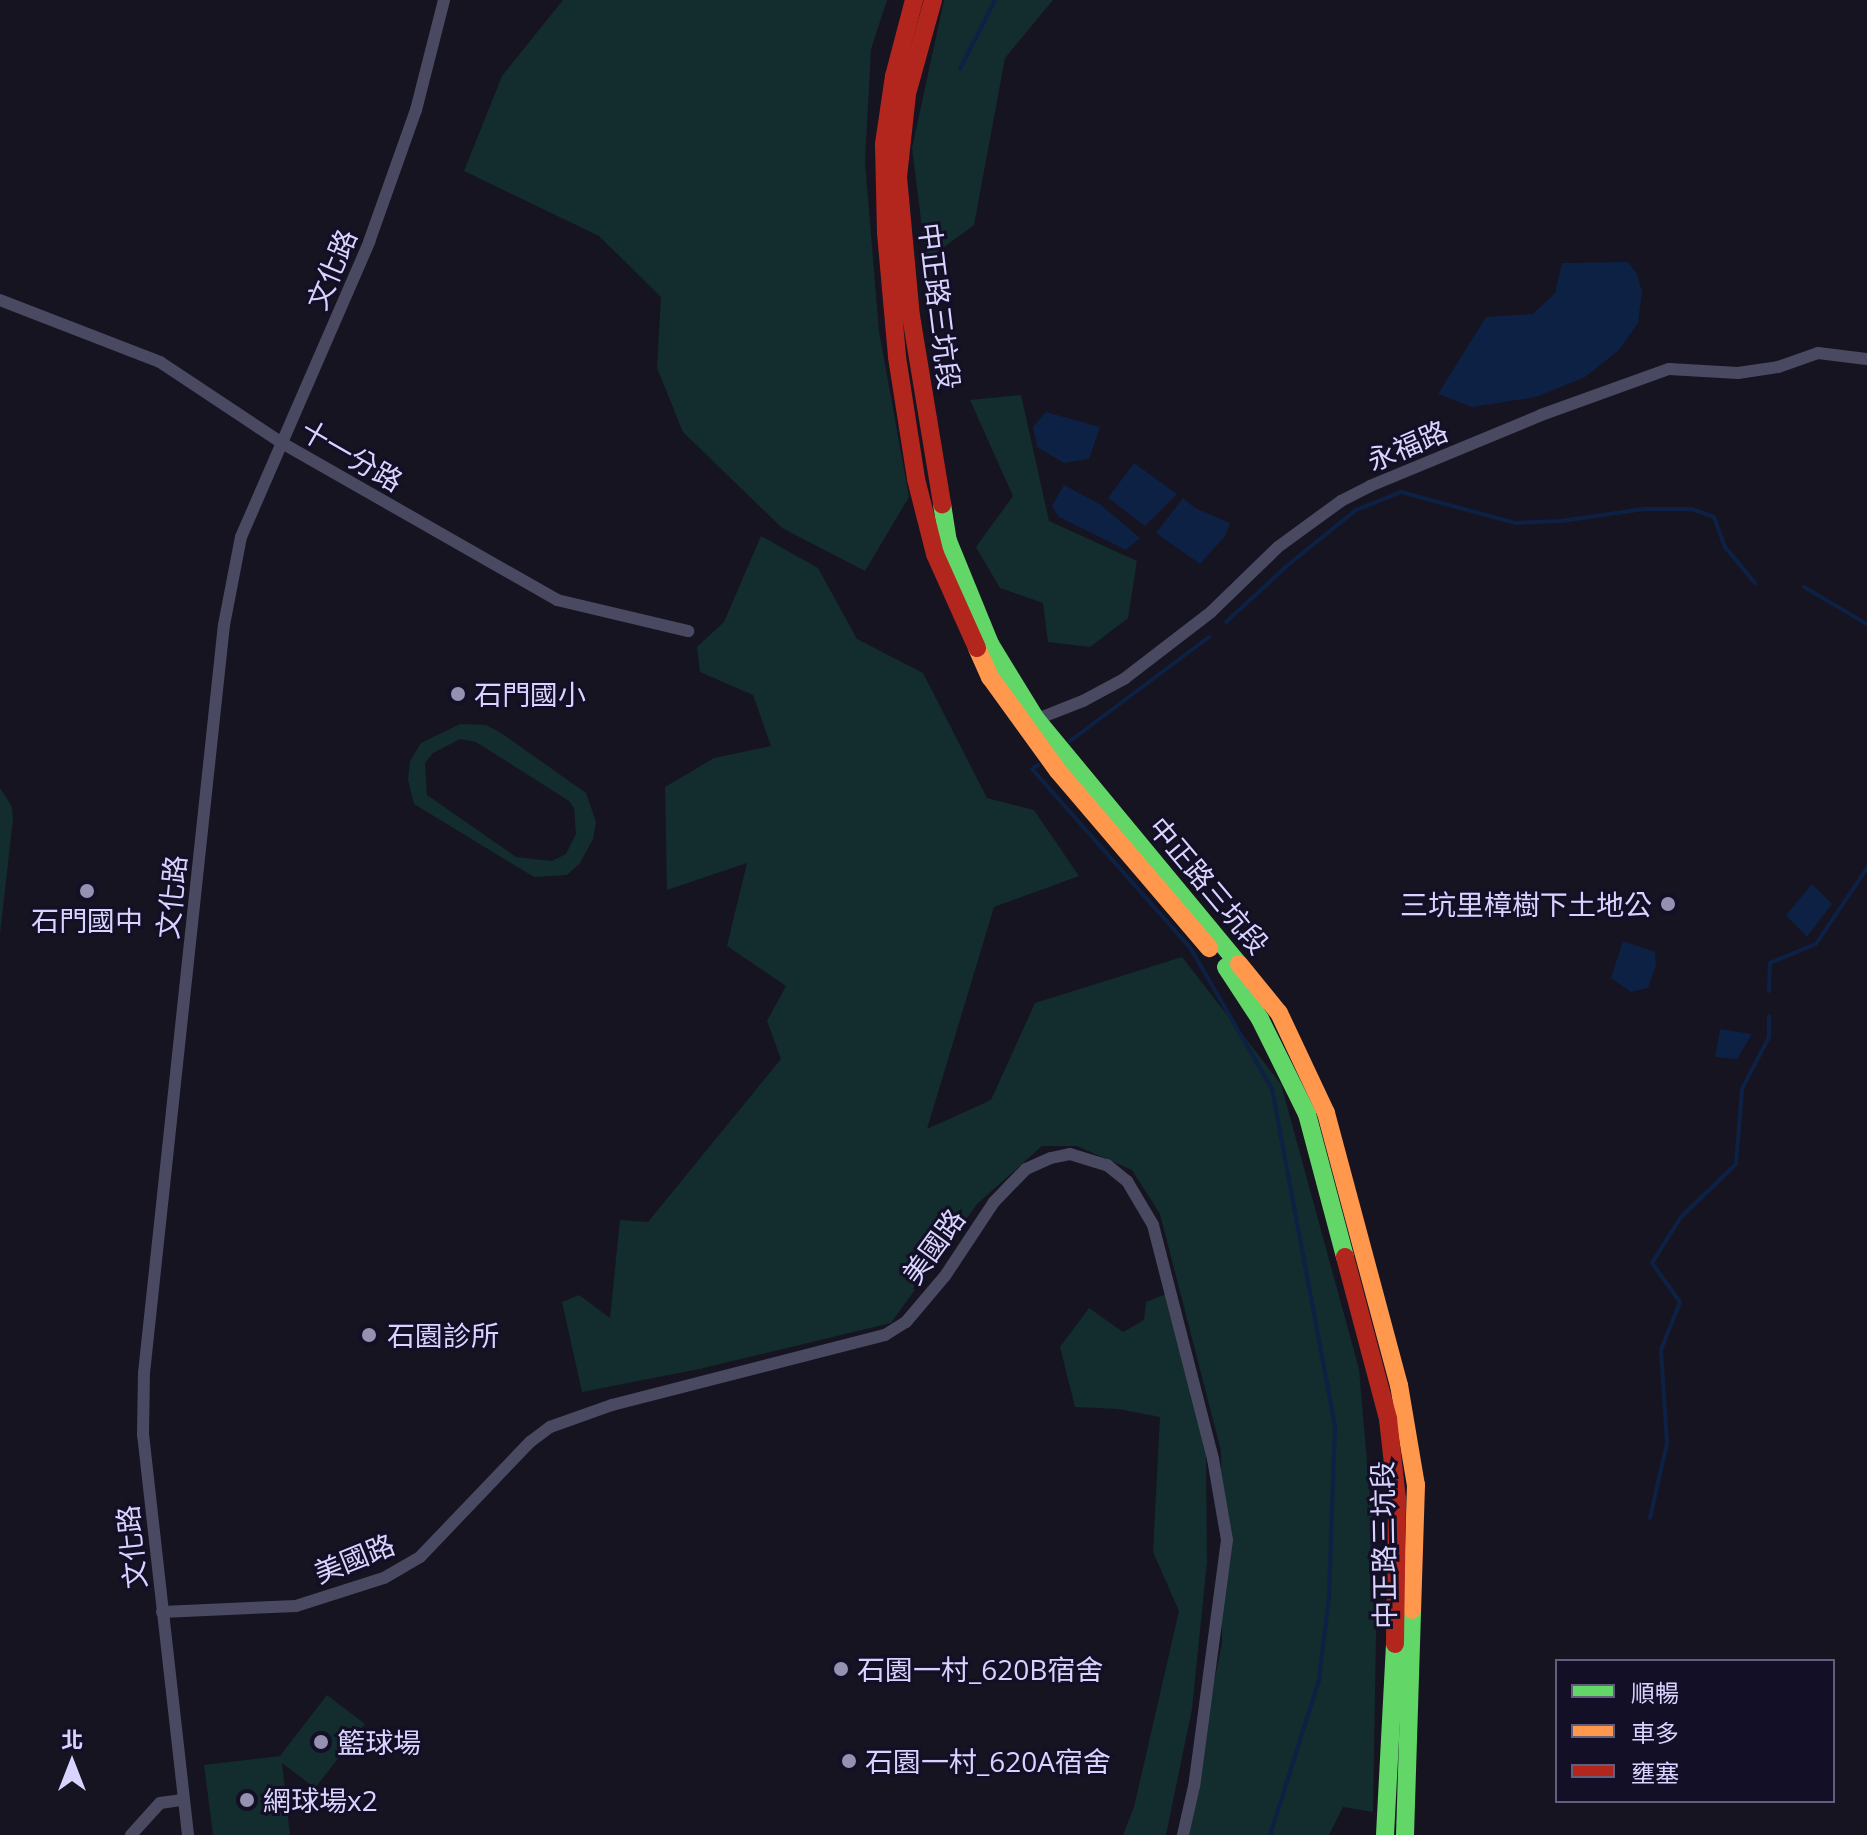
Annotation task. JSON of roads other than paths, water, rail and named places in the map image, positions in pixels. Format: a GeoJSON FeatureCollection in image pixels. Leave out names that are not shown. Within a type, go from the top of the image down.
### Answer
{"type":"FeatureCollection","features":[{"type":"Feature","properties":{"kind":"main road","name":"中正路三坑段"},"geometry":{"type":"LineString","coordinates":[[914,0],[894,76],[884,144],[886,233],[897,357],[916,479],[935,554],[990,677],[1279,1013],[1326,1113],[1399,1385],[1416,1485],[1405,1835]]}},
{"type":"Feature","properties":{"kind":"main road","name":"中正路三坑段"},"geometry":{"type":"LineString","coordinates":[[933,0],[907,94],[898,177],[911,316],[948,541],[990,644],[1058,771],[1234,977],[1260,1019],[1307,1114],[1388,1419],[1397,1499],[1394,1695],[1385,1835]]}},
{"type":"Feature","properties":{"kind":"street","name":"文化路"},"geometry":{"type":"LineString","coordinates":[[188,1835],[181,1800],[143,1435],[144,1373],[224,625],[241,537],[369,242],[416,110],[444,0]]}},
{"type":"Feature","properties":{"kind":"street","name":"十一分路"},"geometry":{"type":"LineString","coordinates":[[0,300],[160,362],[282,443],[557,600],[688,631]]}},
{"type":"Feature","properties":{"kind":"street","name":"永福路"},"geometry":{"type":"LineString","coordinates":[[1031,721],[1083,701],[1124,679],[1211,612],[1278,547],[1341,501],[1370,486],[1541,415],[1669,369],[1738,373],[1778,367],[1818,353],[1867,359]]}},
{"type":"Feature","properties":{"kind":"street","name":"美國路"},"geometry":{"type":"LineString","coordinates":[[162,1612],[296,1606],[384,1578],[420,1557],[530,1442],[550,1427],[612,1405],[885,1335],[906,1322],[945,1276],[994,1202],[1026,1169],[1070,1154],[1107,1165],[1127,1181],[1153,1225],[1213,1459],[1225,1526],[1227,1540],[1216,1639],[1194,1786],[1183,1835]]}},
{"type":"Feature","properties":{"kind":"street"},"geometry":{"type":"LineString","coordinates":[[131,1835],[160,1803],[181,1800]]}},
{"type":"Feature","properties":{"kind":"water"},"geometry":{"type":"Polygon","coordinates":[[[1628,262],[1637,274],[1642,292],[1638,323],[1619,350],[1585,377],[1536,397],[1472,407],[1438,394],[1486,317],[1533,314],[1555,293],[1562,263],[1628,262]]]}},
{"type":"Feature","properties":{"kind":"water"},"geometry":{"type":"Polygon","coordinates":[[[1046,412],[1100,427],[1089,459],[1064,463],[1037,447],[1033,427],[1046,412]]]}},
{"type":"Feature","properties":{"kind":"water"},"geometry":{"type":"Polygon","coordinates":[[[1134,463],[1177,494],[1145,526],[1108,498],[1134,463]]]}},
{"type":"Feature","properties":{"kind":"water"},"geometry":{"type":"Polygon","coordinates":[[[1064,485],[1101,505],[1140,538],[1126,550],[1059,517],[1052,506],[1064,485]]]}},
{"type":"Feature","properties":{"kind":"water"},"geometry":{"type":"Polygon","coordinates":[[[1183,498],[1195,508],[1230,523],[1225,536],[1200,564],[1156,533],[1183,498]]]}},
{"type":"Feature","properties":{"kind":"water"},"geometry":{"type":"Polygon","coordinates":[[[1812,884],[1832,904],[1807,937],[1786,915],[1812,884]]]}},
{"type":"Feature","properties":{"kind":"water"},"geometry":{"type":"Polygon","coordinates":[[[1623,941],[1655,952],[1656,965],[1648,988],[1631,992],[1611,978],[1623,941]]]}},
{"type":"Feature","properties":{"kind":"water"},"geometry":{"type":"Polygon","coordinates":[[[1720,1029],[1752,1034],[1737,1059],[1715,1057],[1720,1029]]]}},
{"type":"Feature","properties":{"kind":"waterway"},"geometry":{"type":"LineString","coordinates":[[960,69],[995,0]]}},
{"type":"Feature","properties":{"kind":"waterway"},"geometry":{"type":"LineString","coordinates":[[1226,622],[1289,564],[1356,510],[1401,492],[1515,523],[1561,521],[1644,509],[1692,509],[1714,517],[1725,547],[1755,583]]}},
{"type":"Feature","properties":{"kind":"waterway"},"geometry":{"type":"LineString","coordinates":[[1804,587],[1867,624]]}},
{"type":"Feature","properties":{"kind":"waterway"},"geometry":{"type":"LineString","coordinates":[[1070,741],[1209,637]]}},
{"type":"Feature","properties":{"kind":"waterway"},"geometry":{"type":"LineString","coordinates":[[1038,765],[1032,769],[1191,949],[1272,1089],[1335,1425],[1329,1597],[1319,1680],[1270,1835]]}},
{"type":"Feature","properties":{"kind":"waterway"},"geometry":{"type":"LineString","coordinates":[[1769,991],[1770,963],[1816,944],[1867,868]]}},
{"type":"Feature","properties":{"kind":"waterway"},"geometry":{"type":"LineString","coordinates":[[1650,1518],[1667,1443],[1661,1350],[1680,1302],[1652,1263],[1681,1217],[1736,1164],[1742,1089],[1769,1037],[1769,1016]]}},
{"type":"Feature","properties":{"kind":"place","name":"石門國小"},"geometry":{"type":"Point","coordinates":[458,694]}},
{"type":"Feature","properties":{"kind":"place","name":"石門國中"},"geometry":{"type":"Point","coordinates":[87,891]}},
{"type":"Feature","properties":{"kind":"place","name":"三坑里樟樹下土地公"},"geometry":{"type":"Point","coordinates":[1668,904]}},
{"type":"Feature","properties":{"kind":"place","name":"石園診所"},"geometry":{"type":"Point","coordinates":[369,1335]}},
{"type":"Feature","properties":{"kind":"place","name":"石園一村_620B宿舍"},"geometry":{"type":"Point","coordinates":[841,1669]}},
{"type":"Feature","properties":{"kind":"place","name":"籃球場"},"geometry":{"type":"Point","coordinates":[321,1742]}},
{"type":"Feature","properties":{"kind":"place","name":"石園一村_620A宿舍"},"geometry":{"type":"Point","coordinates":[849,1761]}},
{"type":"Feature","properties":{"kind":"place","name":"網球場x2"},"geometry":{"type":"Point","coordinates":[247,1800]}}]}
